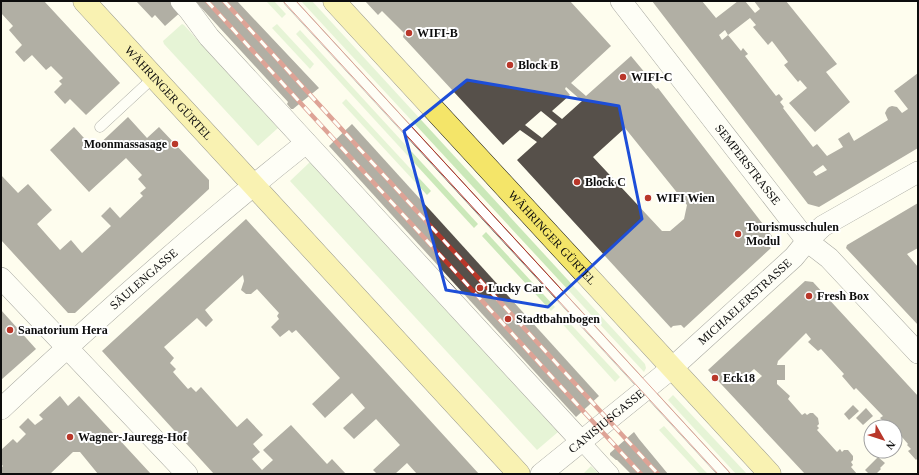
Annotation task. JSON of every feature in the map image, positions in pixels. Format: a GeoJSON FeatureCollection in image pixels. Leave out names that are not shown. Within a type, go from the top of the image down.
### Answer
{"type":"FeatureCollection","features":[{"type":"Feature","properties":{"kind":"main road","name":"WÄHRINGER GÜRTEL"},"geometry":{"type":"LineString","coordinates":[[84,1],[519,474]]}},
{"type":"Feature","properties":{"kind":"main road","name":"WÄHRINGER GÜRTEL"},"geometry":{"type":"LineString","coordinates":[[334,1],[770,474]]}},
{"type":"Feature","properties":{"kind":"street"},"geometry":{"type":"LineString","coordinates":[[181,1],[209,37],[611,474]]}},
{"type":"Feature","properties":{"kind":"street","name":"SEMPERSTRASSE"},"geometry":{"type":"LineString","coordinates":[[621,1],[807,241],[829,258],[918,353]]}},
{"type":"Feature","properties":{"kind":"street"},"geometry":{"type":"LineString","coordinates":[[253,185],[306,143]]}},
{"type":"Feature","properties":{"kind":"street","name":"MICHAELERSTRASSE"},"geometry":{"type":"LineString","coordinates":[[672,368],[794,257],[807,241],[823,226],[918,172]]}},
{"type":"Feature","properties":{"kind":"street","name":"SÄULENGASSE"},"geometry":{"type":"LineString","coordinates":[[1,409],[68,347],[253,185]]}},
{"type":"Feature","properties":{"kind":"street"},"geometry":{"type":"LineString","coordinates":[[1,278],[187,474]]}},
{"type":"Feature","properties":{"kind":"street","name":"CANISIUSGASSE"},"geometry":{"type":"LineString","coordinates":[[540,474],[672,368]]}},
{"type":"Feature","properties":{"kind":"lane"},"geometry":{"type":"LineString","coordinates":[[289,1],[724,474]]}},
{"type":"Feature","properties":{"kind":"lane"},"geometry":{"type":"LineString","coordinates":[[100,127],[154,77]]}},
{"type":"Feature","properties":{"kind":"highlighted area"},"geometry":{"type":"Polygon","coordinates":[[[467,80],[619,106],[642,219],[548,307],[446,290],[404,131],[467,80]]]}},
{"type":"Feature","properties":{"kind":"green space"},"geometry":{"type":"Polygon","coordinates":[[[266,1],[274,1],[286,14],[282,18],[266,1]]]}},
{"type":"Feature","properties":{"kind":"green space"},"geometry":{"type":"Polygon","coordinates":[[[301,1],[312,1],[645,364],[646,368],[644,372],[301,1]]]}},
{"type":"Feature","properties":{"kind":"green space"},"geometry":{"type":"Polygon","coordinates":[[[182,24],[278,128],[258,146],[164,44],[163,41],[182,24]]]}},
{"type":"Feature","properties":{"kind":"green space"},"geometry":{"type":"Polygon","coordinates":[[[277,24],[314,64],[310,69],[272,28],[277,24]]]}},
{"type":"Feature","properties":{"kind":"green space"},"geometry":{"type":"Polygon","coordinates":[[[300,30],[478,224],[474,228],[296,34],[300,30]]]}},
{"type":"Feature","properties":{"kind":"green space"},"geometry":{"type":"Polygon","coordinates":[[[346,99],[431,191],[427,195],[342,103],[346,99]]]}},
{"type":"Feature","properties":{"kind":"green space"},"geometry":{"type":"Polygon","coordinates":[[[310,162],[558,432],[537,450],[290,181],[310,162]]]}},
{"type":"Feature","properties":{"kind":"green space"},"geometry":{"type":"Polygon","coordinates":[[[486,232],[555,307],[551,311],[482,236],[486,232]]]}},
{"type":"Feature","properties":{"kind":"green space"},"geometry":{"type":"Polygon","coordinates":[[[562,315],[620,377],[615,382],[558,319],[562,315]]]}},
{"type":"Feature","properties":{"kind":"green space"},"geometry":{"type":"Polygon","coordinates":[[[673,395],[747,474],[736,474],[668,400],[673,395]]]}},
{"type":"Feature","properties":{"kind":"green space"},"geometry":{"type":"Polygon","coordinates":[[[664,426],[708,474],[700,474],[659,430],[664,426]]]}},
{"type":"Feature","properties":{"kind":"green space"},"geometry":{"type":"Polygon","coordinates":[[[591,466],[599,474],[583,474],[591,466]]]}},
{"type":"Feature","properties":{"kind":"building"},"geometry":{"type":"Polygon","coordinates":[[[1,1],[44,1],[120,83],[86,115],[70,99],[65,104],[54,92],[62,84],[59,81],[63,78],[51,66],[46,70],[32,55],[24,62],[15,52],[22,45],[9,30],[13,26],[1,13],[1,1]]]}},
{"type":"Feature","properties":{"kind":"building"},"geometry":{"type":"Polygon","coordinates":[[[136,1],[175,1],[183,10],[165,26],[155,15],[152,18],[136,1]]]}},
{"type":"Feature","properties":{"kind":"building"},"geometry":{"type":"Polygon","coordinates":[[[195,1],[237,1],[319,88],[291,109],[287,104],[288,102],[195,1]]]}},
{"type":"Feature","properties":{"kind":"building","name":"WIFI Wien"},"geometry":{"type":"Polygon","coordinates":[[[365,1],[570,1],[611,46],[571,83],[586,96],[631,56],[646,74],[645,76],[656,89],[658,88],[772,236],[769,239],[769,246],[771,248],[684,328],[681,325],[673,326],[671,328],[517,160],[537,142],[520,130],[503,145],[403,37],[404,33],[382,11],[378,15],[365,1]],[[566,87],[565,89],[570,95],[552,111],[562,119],[582,101],[566,87]],[[541,111],[525,125],[542,138],[557,124],[541,111]],[[625,128],[593,157],[662,231],[670,231],[684,219],[687,205],[625,128]]]}},
{"type":"Feature","properties":{"kind":"building"},"geometry":{"type":"Polygon","coordinates":[[[652,1],[702,1],[716,18],[738,1],[745,1],[755,13],[760,9],[754,1],[786,1],[837,64],[826,72],[850,102],[815,132],[789,103],[807,88],[800,80],[798,82],[784,65],[788,62],[772,41],[768,45],[753,27],[756,25],[750,18],[728,35],[741,51],[743,48],[748,54],[745,56],[776,96],[779,94],[783,99],[780,102],[784,107],[783,108],[813,147],[817,144],[827,156],[843,147],[838,139],[849,132],[854,141],[888,120],[885,113],[889,107],[897,107],[902,113],[908,109],[894,91],[918,73],[918,148],[819,207],[808,204],[652,1]],[[725,30],[719,35],[722,40],[728,35],[725,30]],[[823,165],[813,172],[816,176],[827,170],[823,165]]]}},
{"type":"Feature","properties":{"kind":"building"},"geometry":{"type":"Polygon","coordinates":[[[128,117],[147,138],[159,127],[209,180],[209,189],[75,313],[68,313],[1,240],[1,175],[18,193],[28,184],[52,210],[37,224],[60,250],[71,240],[82,253],[111,226],[101,216],[110,207],[120,218],[143,196],[140,193],[146,188],[138,179],[142,175],[126,158],[89,192],[50,150],[74,127],[94,149],[128,117]]]}},
{"type":"Feature","properties":{"kind":"building","name":"Stadtbahnbogen"},"geometry":{"type":"Polygon","coordinates":[[[352,124],[599,396],[576,417],[329,146],[352,124]]]}},
{"type":"Feature","properties":{"kind":"building"},"geometry":{"type":"Polygon","coordinates":[[[918,203],[918,248],[907,254],[918,267],[918,325],[846,248],[847,245],[918,203]]]}},
{"type":"Feature","properties":{"kind":"building"},"geometry":{"type":"Polygon","coordinates":[[[246,219],[479,474],[417,474],[407,463],[395,474],[377,474],[373,470],[400,445],[376,419],[354,439],[343,428],[365,408],[352,393],[325,418],[312,404],[340,378],[296,330],[292,333],[289,330],[280,337],[271,327],[279,319],[277,316],[279,313],[257,289],[251,294],[246,294],[241,290],[244,281],[243,275],[205,310],[213,320],[206,327],[197,318],[164,347],[174,358],[170,363],[176,369],[173,372],[188,389],[191,387],[196,392],[201,387],[237,427],[247,418],[263,435],[253,444],[260,452],[252,459],[262,470],[273,460],[263,450],[291,425],[327,464],[332,459],[346,474],[214,474],[102,351],[246,219]]]}},
{"type":"Feature","properties":{"kind":"building"},"geometry":{"type":"Polygon","coordinates":[[[805,281],[813,282],[918,396],[918,458],[916,460],[908,451],[911,449],[903,438],[903,419],[881,419],[880,418],[883,416],[856,388],[854,390],[842,376],[844,374],[821,349],[818,351],[808,342],[811,339],[806,333],[778,361],[777,365],[785,365],[785,380],[777,380],[777,384],[790,396],[788,399],[802,415],[805,413],[807,415],[813,413],[818,418],[819,424],[817,426],[819,428],[817,430],[837,452],[840,449],[842,452],[844,450],[848,450],[853,456],[853,460],[851,462],[853,465],[851,467],[857,474],[805,474],[708,370],[805,281]],[[754,369],[744,378],[751,386],[762,376],[754,369]]]}},
{"type":"Feature","properties":{"kind":"building","name":"Sanatorium Hera"},"geometry":{"type":"Polygon","coordinates":[[[1,310],[36,349],[1,380],[1,310]]]}},
{"type":"Feature","properties":{"kind":"building","name":"Wagner-Jauregg-Hof"},"geometry":{"type":"Polygon","coordinates":[[[60,396],[68,406],[79,396],[151,474],[98,474],[80,452],[73,452],[50,474],[1,474],[1,468],[3,466],[1,464],[1,450],[13,439],[17,443],[26,434],[19,427],[28,418],[35,425],[43,419],[39,415],[60,396]]]}},
{"type":"Feature","properties":{"kind":"building"},"geometry":{"type":"Polygon","coordinates":[[[853,405],[859,411],[849,420],[844,414],[853,405]]]}},
{"type":"Feature","properties":{"kind":"building"},"geometry":{"type":"Polygon","coordinates":[[[866,408],[873,416],[870,419],[863,419],[863,425],[856,418],[866,408]]]}},
{"type":"Feature","properties":{"kind":"building"},"geometry":{"type":"Polygon","coordinates":[[[634,432],[668,474],[631,474],[610,455],[610,453],[634,432]]]}},
{"type":"Feature","properties":{"kind":"building"},"geometry":{"type":"Polygon","coordinates":[[[876,459],[880,459],[885,463],[876,474],[869,474],[865,470],[876,459]]]}},
{"type":"Feature","properties":{"kind":"tram line"},"geometry":{"type":"LineString","coordinates":[[283,1],[718,474]]}},
{"type":"Feature","properties":{"kind":"tram line"},"geometry":{"type":"LineString","coordinates":[[296,1],[731,474]]}},
{"type":"Feature","properties":{"kind":"railway"},"geometry":{"type":"LineString","coordinates":[[207,1],[641,474]]}},
{"type":"Feature","properties":{"kind":"railway"},"geometry":{"type":"LineString","coordinates":[[224,1],[658,474]]}},
{"type":"Feature","properties":{"kind":"place","name":"WIFI-B"},"geometry":{"type":"Point","coordinates":[409,33]}},
{"type":"Feature","properties":{"kind":"place","name":"Block B"},"geometry":{"type":"Point","coordinates":[510,65]}},
{"type":"Feature","properties":{"kind":"place","name":"WIFI-C"},"geometry":{"type":"Point","coordinates":[623,77]}},
{"type":"Feature","properties":{"kind":"place","name":"Moonmassasage"},"geometry":{"type":"Point","coordinates":[175,144]}},
{"type":"Feature","properties":{"kind":"place","name":"Block C"},"geometry":{"type":"Point","coordinates":[577,182]}},
{"type":"Feature","properties":{"kind":"place","name":"WIFI Wien"},"geometry":{"type":"Point","coordinates":[648,198]}},
{"type":"Feature","properties":{"kind":"place","name":"Tourismusschulen Modul"},"geometry":{"type":"Point","coordinates":[738,234]}},
{"type":"Feature","properties":{"kind":"place","name":"Lucky Car"},"geometry":{"type":"Point","coordinates":[480,288]}},
{"type":"Feature","properties":{"kind":"place","name":"Fresh Box"},"geometry":{"type":"Point","coordinates":[809,296]}},
{"type":"Feature","properties":{"kind":"place","name":"Stadtbahnbogen"},"geometry":{"type":"Point","coordinates":[508,319]}},
{"type":"Feature","properties":{"kind":"place","name":"Sanatorium Hera"},"geometry":{"type":"Point","coordinates":[10,330]}},
{"type":"Feature","properties":{"kind":"place","name":"Eck18"},"geometry":{"type":"Point","coordinates":[715,378]}},
{"type":"Feature","properties":{"kind":"place","name":"Wagner-Jauregg-Hof"},"geometry":{"type":"Point","coordinates":[70,437]}}]}
